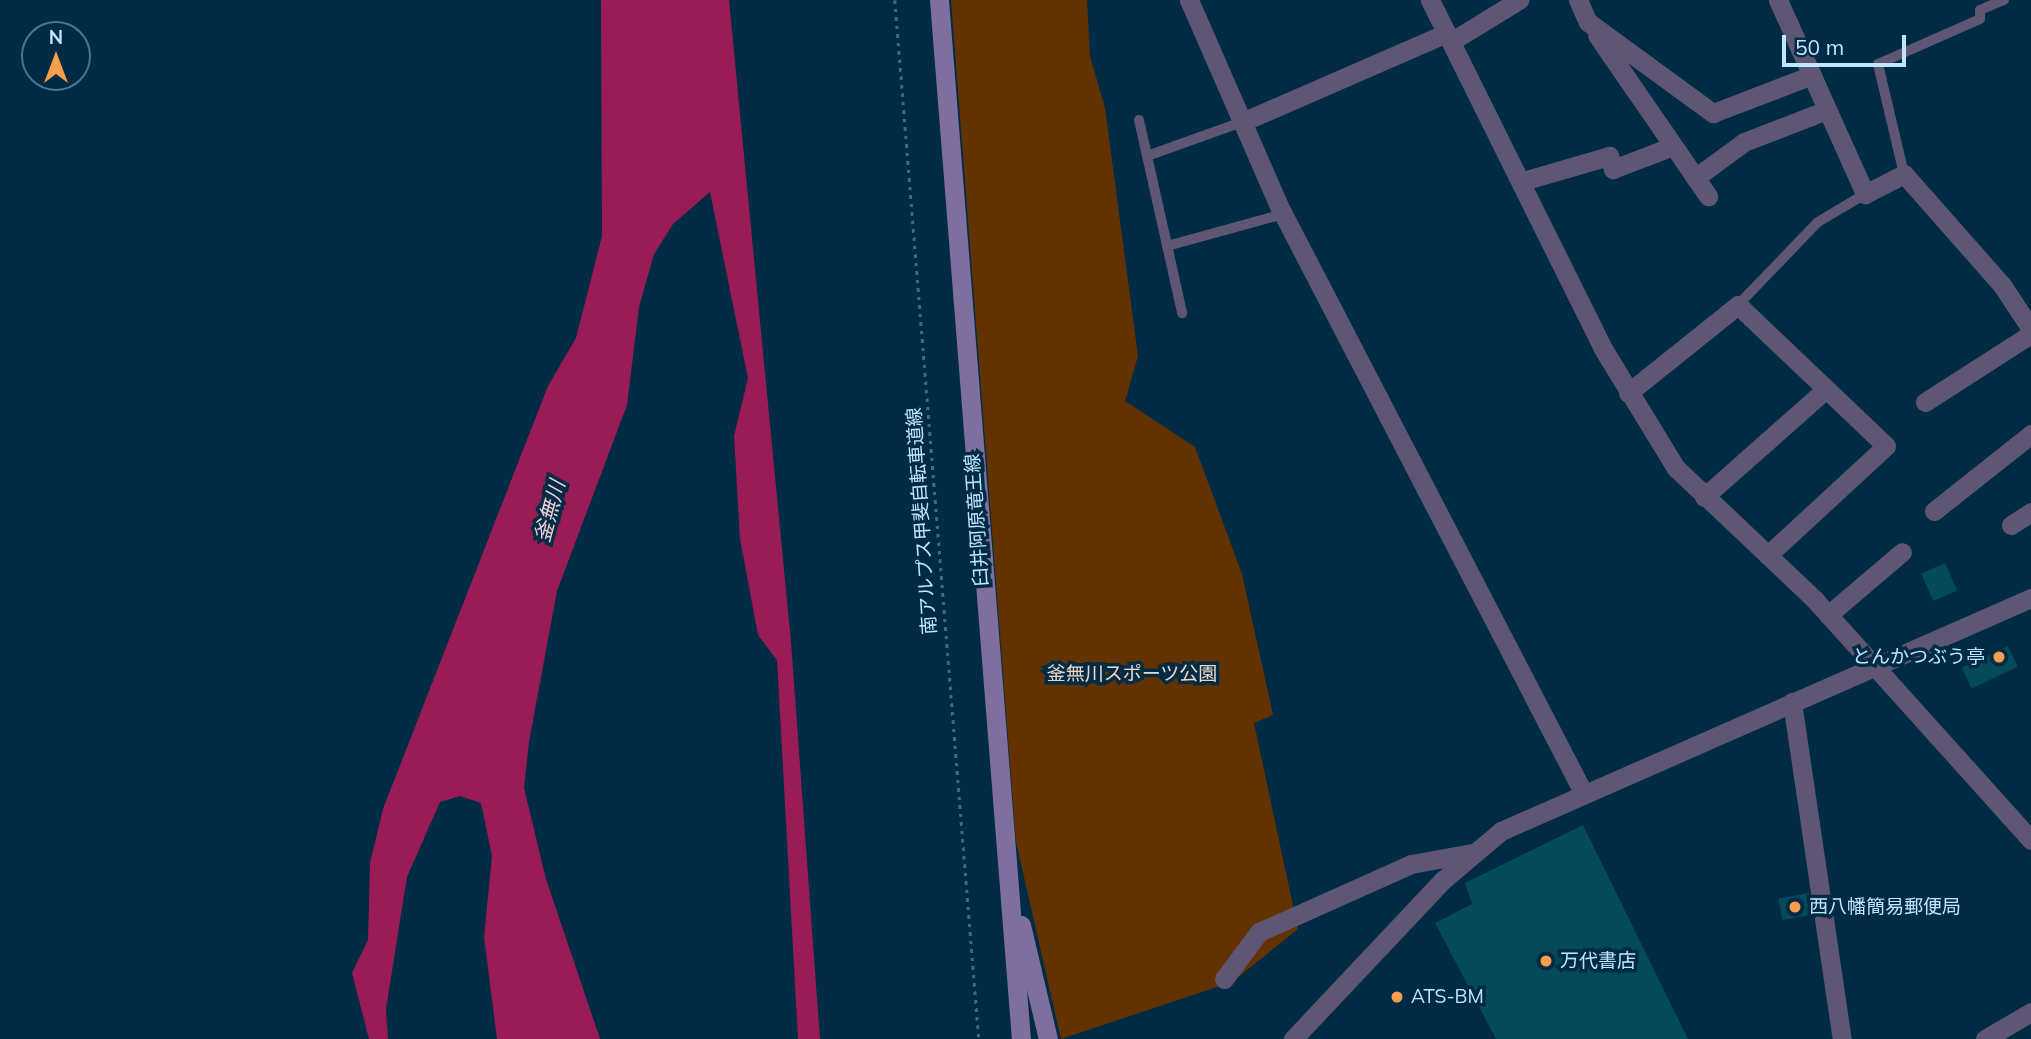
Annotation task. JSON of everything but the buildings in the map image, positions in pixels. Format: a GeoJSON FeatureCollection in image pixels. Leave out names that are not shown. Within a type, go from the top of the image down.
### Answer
{"type":"FeatureCollection","features":[{"type":"Feature","properties":{"kind":"main road","name":"臼井阿原竜王線"},"geometry":{"type":"LineString","coordinates":[[939,0],[1021,1039]]}},
{"type":"Feature","properties":{"kind":"main road"},"geometry":{"type":"LineString","coordinates":[[1009,883],[1048,1039]]}},
{"type":"Feature","properties":{"kind":"street"},"geometry":{"type":"LineString","coordinates":[[1189,0],[1283,214],[1583,792]]}},
{"type":"Feature","properties":{"kind":"street"},"geometry":{"type":"LineString","coordinates":[[1430,0],[1629,393],[1676,468],[1828,615],[2031,840]]}},
{"type":"Feature","properties":{"kind":"street"},"geometry":{"type":"LineString","coordinates":[[1242,122],[1450,37],[1520,0]]}},
{"type":"Feature","properties":{"kind":"street"},"geometry":{"type":"LineString","coordinates":[[1578,0],[1588,22],[1708,197]]}},
{"type":"Feature","properties":{"kind":"street"},"geometry":{"type":"LineString","coordinates":[[1777,0],[1866,194],[1904,174],[1994,274],[2031,332],[1925,402]]}},
{"type":"Feature","properties":{"kind":"street"},"geometry":{"type":"LineString","coordinates":[[1588,22],[1713,113],[1812,75]]}},
{"type":"Feature","properties":{"kind":"street"},"geometry":{"type":"LineString","coordinates":[[1695,178],[1744,142],[1827,110]]}},
{"type":"Feature","properties":{"kind":"street"},"geometry":{"type":"LineString","coordinates":[[1523,181],[1609,156],[1613,169],[1673,146]]}},
{"type":"Feature","properties":{"kind":"street"},"geometry":{"type":"LineString","coordinates":[[1629,393],[1738,305],[1886,446],[1768,555]]}},
{"type":"Feature","properties":{"kind":"street"},"geometry":{"type":"LineString","coordinates":[[1704,497],[1826,388]]}},
{"type":"Feature","properties":{"kind":"street"},"geometry":{"type":"LineString","coordinates":[[1934,511],[2031,434]]}},
{"type":"Feature","properties":{"kind":"street"},"geometry":{"type":"LineString","coordinates":[[2011,525],[2031,512]]}},
{"type":"Feature","properties":{"kind":"street"},"geometry":{"type":"LineString","coordinates":[[1828,615],[1902,552]]}},
{"type":"Feature","properties":{"kind":"street"},"geometry":{"type":"LineString","coordinates":[[1293,1039],[1472,853],[1501,831],[1874,664],[2031,598]]}},
{"type":"Feature","properties":{"kind":"street"},"geometry":{"type":"LineString","coordinates":[[1792,702],[1842,1039]]}},
{"type":"Feature","properties":{"kind":"street"},"geometry":{"type":"LineString","coordinates":[[1224,979],[1259,932],[1411,864],[1472,853]]}},
{"type":"Feature","properties":{"kind":"street"},"geometry":{"type":"LineString","coordinates":[[1985,1039],[2031,1012]]}},
{"type":"Feature","properties":{"kind":"lane"},"geometry":{"type":"LineString","coordinates":[[1904,174],[1878,64],[1980,19],[1980,10],[2004,0]]}},
{"type":"Feature","properties":{"kind":"lane"},"geometry":{"type":"LineString","coordinates":[[1139,120],[1182,313]]}},
{"type":"Feature","properties":{"kind":"lane"},"geometry":{"type":"LineString","coordinates":[[1147,156],[1242,122]]}},
{"type":"Feature","properties":{"kind":"lane"},"geometry":{"type":"LineString","coordinates":[[1738,305],[1818,222],[1866,194]]}},
{"type":"Feature","properties":{"kind":"lane"},"geometry":{"type":"LineString","coordinates":[[1167,246],[1283,214]]}},
{"type":"Feature","properties":{"kind":"path","name":"南アルプス甲斐自転車道線"},"geometry":{"type":"LineString","coordinates":[[895,0],[979,1039]]}},
{"type":"Feature","properties":{"kind":"green space","name":"釜無川スポーツ公園"},"geometry":{"type":"Polygon","coordinates":[[[951,0],[1087,0],[1090,56],[1105,108],[1138,356],[1125,401],[1195,447],[1242,574],[1273,715],[1254,723],[1298,929],[1232,982],[1061,1039],[1016,842],[951,0]]]}},
{"type":"Feature","properties":{"kind":"water","name":"釜無川"},"geometry":{"type":"Polygon","coordinates":[[[601,0],[729,0],[791,642],[820,1039],[798,1039],[777,660],[758,635],[740,539],[734,436],[748,378],[710,192],[673,224],[654,254],[639,307],[627,405],[557,591],[529,742],[524,788],[546,879],[600,1039],[497,1039],[484,937],[492,856],[481,803],[460,796],[440,802],[407,877],[386,1009],[388,1039],[369,1039],[352,973],[368,940],[370,863],[383,809],[548,386],[576,338],[602,236],[601,0]]]}},
{"type":"Feature","properties":{"kind":"place","name":"とんかつぶう亭"},"geometry":{"type":"Point","coordinates":[1999,657]}},
{"type":"Feature","properties":{"kind":"place","name":"西八幡簡易郵便局"},"geometry":{"type":"Point","coordinates":[1795,907]}},
{"type":"Feature","properties":{"kind":"place","name":"万代書店"},"geometry":{"type":"Point","coordinates":[1546,961]}},
{"type":"Feature","properties":{"kind":"place","name":"ATS-BM"},"geometry":{"type":"Point","coordinates":[1397,997]}}]}
